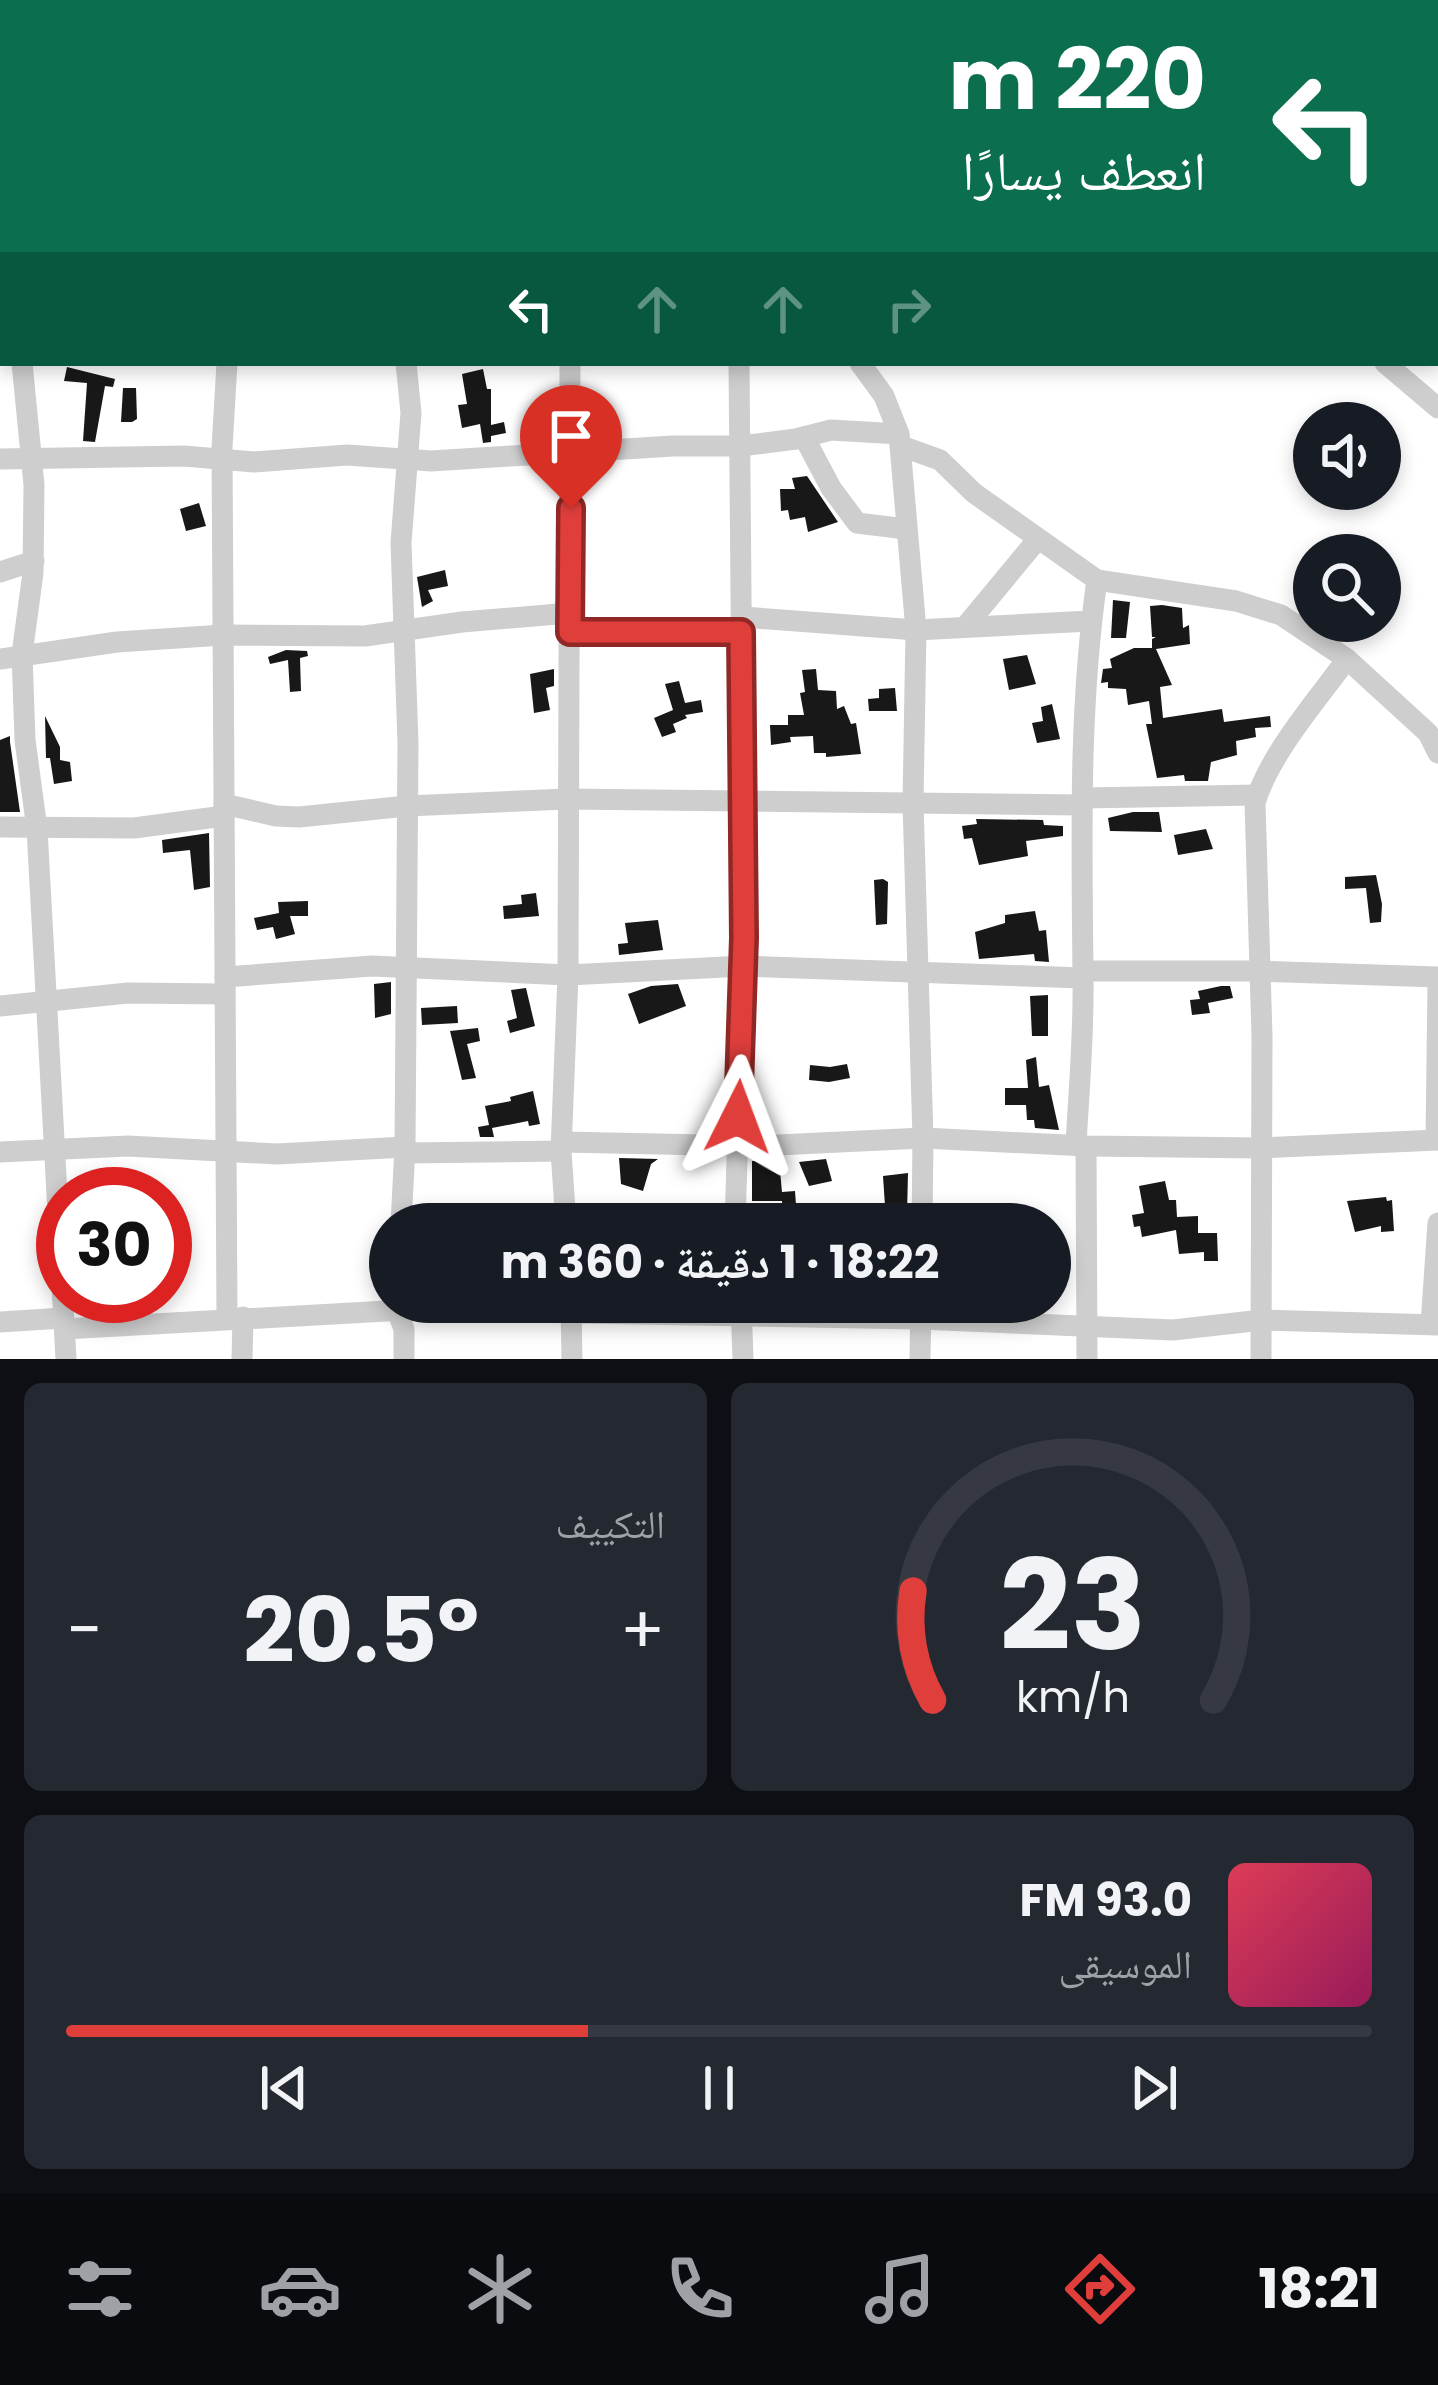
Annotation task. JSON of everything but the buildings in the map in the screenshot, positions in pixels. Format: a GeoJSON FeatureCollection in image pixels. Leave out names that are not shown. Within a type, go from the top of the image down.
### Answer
{"type":"FeatureCollection","features":[{"type":"Feature","properties":{"kind":"street"},"geometry":{"type":"LineString","coordinates":[[22,366],[32,460],[34,561],[11,657],[37,829],[66,1359]]}},
{"type":"Feature","properties":{"kind":"street"},"geometry":{"type":"LineString","coordinates":[[227,366],[222,459],[226,1153],[235,1317],[242,1359]]}},
{"type":"Feature","properties":{"kind":"street"},"geometry":{"type":"LineString","coordinates":[[402,1203],[407,806],[401,543],[411,413],[406,366]]}},
{"type":"Feature","properties":{"kind":"street"},"geometry":{"type":"LineString","coordinates":[[565,1203],[561,1147],[568,975],[570,366]]}},
{"type":"Feature","properties":{"kind":"street"},"geometry":{"type":"LineString","coordinates":[[736,1203],[744,967],[739,366]]}},
{"type":"Feature","properties":{"kind":"street"},"geometry":{"type":"LineString","coordinates":[[862,366],[884,396],[900,440],[916,630],[913,803],[922,1203]]}},
{"type":"Feature","properties":{"kind":"street"},"geometry":{"type":"LineString","coordinates":[[1389,366],[1438,407]]}},
{"type":"Feature","properties":{"kind":"street"},"geometry":{"type":"LineString","coordinates":[[0,460],[260,462],[319,455],[431,461],[742,446],[831,430],[900,440],[940,460],[974,493],[1097,580],[1236,601],[1281,615],[1347,659],[1428,733],[1438,752]]}},
{"type":"Feature","properties":{"kind":"street"},"geometry":{"type":"LineString","coordinates":[[804,437],[831,488],[857,523],[906,529]]}},
{"type":"Feature","properties":{"kind":"street"},"geometry":{"type":"LineString","coordinates":[[964,627],[1036,540]]}},
{"type":"Feature","properties":{"kind":"street"},"geometry":{"type":"LineString","coordinates":[[0,572],[34,561]]}},
{"type":"Feature","properties":{"kind":"street"},"geometry":{"type":"LineString","coordinates":[[1087,1359],[1081,1146],[1083,801],[1097,580]]}},
{"type":"Feature","properties":{"kind":"street"},"geometry":{"type":"LineString","coordinates":[[11,657],[223,634],[345,637],[570,622],[916,630],[1091,621]]}},
{"type":"Feature","properties":{"kind":"street"},"geometry":{"type":"LineString","coordinates":[[1261,1359],[1257,795],[1347,659]]}},
{"type":"Feature","properties":{"kind":"street"},"geometry":{"type":"LineString","coordinates":[[0,826],[134,827],[224,810],[299,817],[407,806],[567,800],[913,803],[1257,795]]}},
{"type":"Feature","properties":{"kind":"street"},"geometry":{"type":"LineString","coordinates":[[0,1006],[225,985],[323,968],[568,975],[744,967],[1083,975],[1258,970],[1438,980],[1437,1140],[1261,1148],[923,1138],[226,1153],[128,1146],[0,1152]]}},
{"type":"Feature","properties":{"kind":"street"},"geometry":{"type":"LineString","coordinates":[[1037,1323],[1173,1330],[1262,1320],[1434,1324],[1438,1223]]}},
{"type":"Feature","properties":{"kind":"street"},"geometry":{"type":"LineString","coordinates":[[0,1322],[64,1324],[369,1309]]}},
{"type":"Feature","properties":{"kind":"street"},"geometry":{"type":"LineString","coordinates":[[403,1323],[404,1359]]}},
{"type":"Feature","properties":{"kind":"street"},"geometry":{"type":"LineString","coordinates":[[572,1323],[572,1359]]}},
{"type":"Feature","properties":{"kind":"street"},"geometry":{"type":"LineString","coordinates":[[742,1323],[743,1359]]}},
{"type":"Feature","properties":{"kind":"street"},"geometry":{"type":"LineString","coordinates":[[920,1323],[920,1359]]}},
{"type":"Feature","properties":{"kind":"route"},"geometry":{"type":"LineString","coordinates":[[571,508],[570,632],[741,632],[744,938],[738,1117]]}}]}
